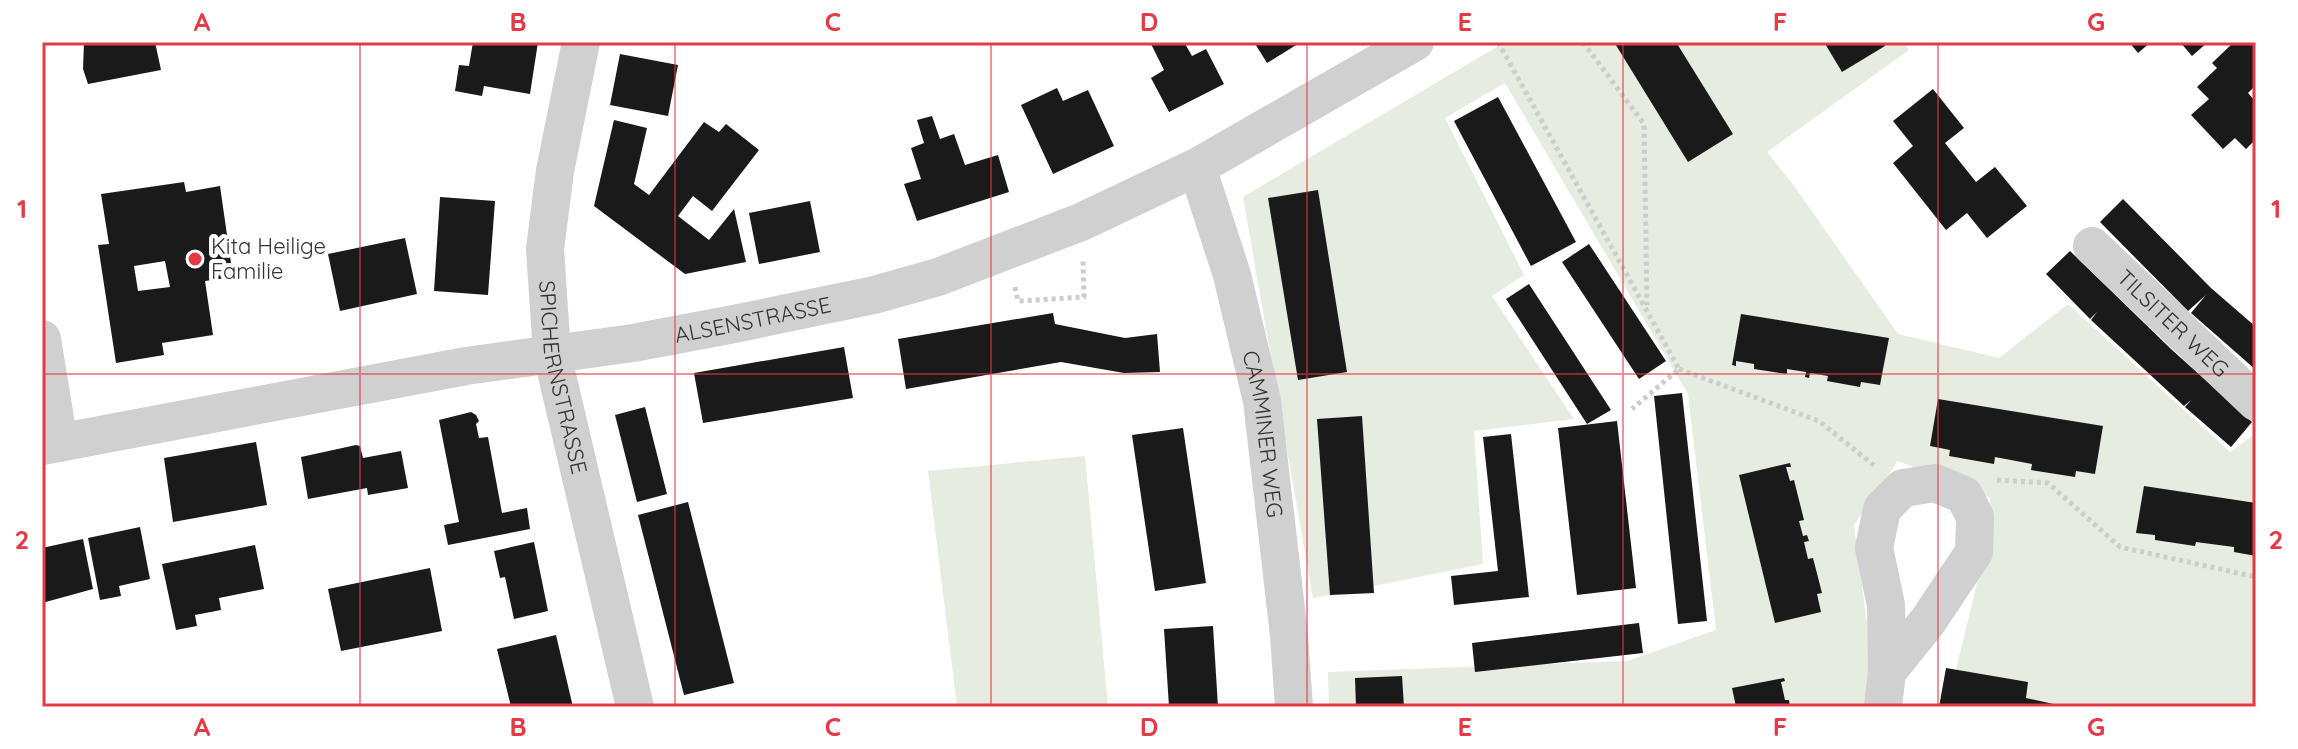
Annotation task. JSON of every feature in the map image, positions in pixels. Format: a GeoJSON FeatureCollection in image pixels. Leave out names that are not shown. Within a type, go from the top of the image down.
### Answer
{"type":"FeatureCollection","features":[{"type":"Feature","properties":{"kind":"street","name":"SPICHERNSTRASSE"},"geometry":{"type":"LineString","coordinates":[[581,42],[555,171],[545,249],[552,354],[635,707]]}},
{"type":"Feature","properties":{"kind":"street","name":"ALSENSTRASSE"},"geometry":{"type":"LineString","coordinates":[[50,444],[466,366],[633,343],[874,295],[938,277],[1081,222],[1197,167],[1415,42]]}},
{"type":"Feature","properties":{"kind":"street","name":"CAMMINER WEG"},"geometry":{"type":"LineString","coordinates":[[1197,167],[1232,275],[1262,401],[1289,635],[1294,707]]}},
{"type":"Feature","properties":{"kind":"street","name":"TILSITER WEG"},"geometry":{"type":"LineString","coordinates":[[2092,246],[2256,402]]}},
{"type":"Feature","properties":{"kind":"street"},"geometry":{"type":"LineString","coordinates":[[42,339],[50,444]]}},
{"type":"Feature","properties":{"kind":"street"},"geometry":{"type":"LineString","coordinates":[[1935,483],[1964,495],[1975,517],[1974,552],[1918,633],[1885,690],[1886,605],[1874,548],[1882,509],[1903,488],[1935,483]]}},
{"type":"Feature","properties":{"kind":"path"},"geometry":{"type":"LineString","coordinates":[[1498,42],[1679,369],[1819,421],[1903,488]]}},
{"type":"Feature","properties":{"kind":"path"},"geometry":{"type":"LineString","coordinates":[[1583,42],[1644,124],[1647,309]]}},
{"type":"Feature","properties":{"kind":"path"},"geometry":{"type":"LineString","coordinates":[[1006,252],[1018,301],[1084,297],[1081,222]]}},
{"type":"Feature","properties":{"kind":"path"},"geometry":{"type":"LineString","coordinates":[[1632,409],[1679,369]]}},
{"type":"Feature","properties":{"kind":"path"},"geometry":{"type":"LineString","coordinates":[[1964,495],[1975,479],[2048,483],[2120,547],[2256,577]]}},
{"type":"Feature","properties":{"kind":"shaded area"},"geometry":{"type":"Polygon","coordinates":[[[1505,42],[1903,42],[1909,50],[1767,152],[1898,334],[1999,358],[2068,304],[2230,452],[2256,433],[2256,707],[1947,707],[1982,562],[1990,498],[1898,461],[1854,525],[1874,676],[1869,707],[1329,707],[1328,672],[1627,661],[1716,630],[1688,394],[1505,83],[1445,118],[1524,275],[1492,296],[1574,419],[1474,431],[1483,564],[1313,598],[1243,197],[1505,42]]]}},
{"type":"Feature","properties":{"kind":"shaded area"},"geometry":{"type":"Polygon","coordinates":[[[1085,456],[1108,707],[957,707],[928,471],[1085,456]]]}},
{"type":"Feature","properties":{"kind":"building"},"geometry":{"type":"Polygon","coordinates":[[[84,42],[155,42],[161,70],[88,84],[83,69],[84,42]]]}},
{"type":"Feature","properties":{"kind":"building"},"geometry":{"type":"Polygon","coordinates":[[[473,42],[538,42],[530,94],[484,86],[482,96],[455,91],[459,65],[469,66],[473,42]]]}},
{"type":"Feature","properties":{"kind":"building"},"geometry":{"type":"Polygon","coordinates":[[[1150,42],[1184,42],[1192,56],[1206,49],[1224,84],[1169,112],[1151,78],[1164,70],[1150,42]]]}},
{"type":"Feature","properties":{"kind":"building"},"geometry":{"type":"Polygon","coordinates":[[[1254,42],[1301,42],[1267,63],[1254,42]]]}},
{"type":"Feature","properties":{"kind":"building"},"geometry":{"type":"Polygon","coordinates":[[[1614,42],[1676,42],[1733,134],[1688,162],[1614,42]]]}},
{"type":"Feature","properties":{"kind":"building"},"geometry":{"type":"Polygon","coordinates":[[[1824,42],[1883,42],[1885,46],[1842,72],[1824,42]]]}},
{"type":"Feature","properties":{"kind":"building"},"geometry":{"type":"Polygon","coordinates":[[[2129,42],[2151,42],[2138,53],[2129,42]]]}},
{"type":"Feature","properties":{"kind":"building"},"geometry":{"type":"Polygon","coordinates":[[[2180,42],[2208,42],[2192,56],[2180,42]]]}},
{"type":"Feature","properties":{"kind":"building"},"geometry":{"type":"Polygon","coordinates":[[[2234,42],[2250,42],[2256,48],[2256,85],[2248,93],[2256,102],[2256,139],[2246,149],[2235,138],[2223,149],[2191,115],[2209,99],[2197,87],[2217,68],[2212,63],[2234,42]]]}},
{"type":"Feature","properties":{"kind":"building"},"geometry":{"type":"Polygon","coordinates":[[[620,54],[678,65],[668,116],[610,105],[620,54]]]}},
{"type":"Feature","properties":{"kind":"building"},"geometry":{"type":"Polygon","coordinates":[[[1057,88],[1063,101],[1088,90],[1114,146],[1053,174],[1021,105],[1057,88]]]}},
{"type":"Feature","properties":{"kind":"building"},"geometry":{"type":"Polygon","coordinates":[[[1933,89],[1964,128],[1945,143],[1976,182],[1995,167],[2027,206],[1987,238],[1967,213],[1946,230],[1893,163],[1913,146],[1893,121],[1933,89]]]}},
{"type":"Feature","properties":{"kind":"building"},"geometry":{"type":"Polygon","coordinates":[[[1498,97],[1576,242],[1531,266],[1454,121],[1498,97]]]}},
{"type":"Feature","properties":{"kind":"building"},"geometry":{"type":"Polygon","coordinates":[[[932,116],[940,139],[954,134],[965,165],[998,155],[1009,192],[917,221],[904,184],[921,179],[911,148],[924,143],[917,120],[932,116]]]}},
{"type":"Feature","properties":{"kind":"building"},"geometry":{"type":"Polygon","coordinates":[[[614,120],[647,128],[634,184],[649,195],[704,122],[719,132],[726,124],[759,150],[712,211],[693,196],[678,216],[709,240],[734,209],[746,262],[685,274],[594,206],[614,120]]]}},
{"type":"Feature","properties":{"kind":"building"},"geometry":{"type":"Polygon","coordinates":[[[184,182],[186,192],[220,186],[233,277],[205,281],[213,335],[162,343],[164,355],[116,363],[98,245],[109,244],[101,194],[184,182]],[[165,261],[134,266],[138,291],[170,287],[165,261]]]}},
{"type":"Feature","properties":{"kind":"building"},"geometry":{"type":"Polygon","coordinates":[[[1318,190],[1347,372],[1298,380],[1268,198],[1318,190]]]}},
{"type":"Feature","properties":{"kind":"building"},"geometry":{"type":"Polygon","coordinates":[[[440,197],[495,201],[488,295],[434,291],[440,197]]]}},
{"type":"Feature","properties":{"kind":"building"},"geometry":{"type":"Polygon","coordinates":[[[2123,199],[2211,288],[2256,327],[2256,370],[2191,313],[2206,295],[2188,311],[2100,222],[2123,199]]]}},
{"type":"Feature","properties":{"kind":"building"},"geometry":{"type":"Polygon","coordinates":[[[810,201],[820,252],[759,264],[749,213],[810,201]]]}},
{"type":"Feature","properties":{"kind":"building"},"geometry":{"type":"Polygon","coordinates":[[[405,238],[417,294],[340,311],[328,254],[405,238]]]}},
{"type":"Feature","properties":{"kind":"building"},"geometry":{"type":"Polygon","coordinates":[[[1589,244],[1666,361],[1639,379],[1562,262],[1589,244]]]}},
{"type":"Feature","properties":{"kind":"building"},"geometry":{"type":"Polygon","coordinates":[[[2070,251],[2252,422],[2231,447],[2185,407],[2191,400],[2184,406],[2091,320],[2097,312],[2090,319],[2046,274],[2070,251]]]}},
{"type":"Feature","properties":{"kind":"building"},"geometry":{"type":"Polygon","coordinates":[[[1529,284],[1611,410],[1587,424],[1506,299],[1529,284]]]}},
{"type":"Feature","properties":{"kind":"building"},"geometry":{"type":"Polygon","coordinates":[[[1053,313],[1055,324],[1125,338],[1157,334],[1160,372],[1124,373],[1061,362],[906,389],[898,339],[1053,313]]]}},
{"type":"Feature","properties":{"kind":"building"},"geometry":{"type":"Polygon","coordinates":[[[1741,314],[1889,338],[1880,385],[1861,382],[1860,387],[1827,381],[1828,376],[1810,373],[1809,378],[1805,377],[1806,372],[1787,369],[1787,374],[1754,369],[1754,364],[1736,361],[1736,366],[1732,365],[1741,314]]]}},
{"type":"Feature","properties":{"kind":"building"},"geometry":{"type":"Polygon","coordinates":[[[844,347],[853,398],[703,423],[694,373],[844,347]]]}},
{"type":"Feature","properties":{"kind":"building"},"geometry":{"type":"Polygon","coordinates":[[[1682,393],[1707,621],[1678,624],[1654,396],[1682,393]]]}},
{"type":"Feature","properties":{"kind":"building"},"geometry":{"type":"Polygon","coordinates":[[[1938,399],[2103,426],[2095,474],[2076,471],[2075,477],[2031,470],[2032,464],[1995,457],[1994,464],[1949,456],[1950,450],[1930,446],[1938,399]]]}},
{"type":"Feature","properties":{"kind":"building"},"geometry":{"type":"Polygon","coordinates":[[[645,407],[667,494],[637,502],[615,415],[645,407]]]}},
{"type":"Feature","properties":{"kind":"building"},"geometry":{"type":"Polygon","coordinates":[[[471,412],[479,421],[476,424],[479,438],[488,437],[502,513],[527,508],[530,529],[448,545],[444,525],[459,522],[439,420],[471,412]]]}},
{"type":"Feature","properties":{"kind":"building"},"geometry":{"type":"Polygon","coordinates":[[[1362,416],[1374,593],[1330,595],[1317,419],[1362,416]]]}},
{"type":"Feature","properties":{"kind":"building"},"geometry":{"type":"Polygon","coordinates":[[[1617,421],[1636,588],[1577,595],[1558,428],[1617,421]]]}},
{"type":"Feature","properties":{"kind":"building"},"geometry":{"type":"Polygon","coordinates":[[[1183,428],[1206,583],[1155,591],[1132,435],[1183,428]]]}},
{"type":"Feature","properties":{"kind":"building"},"geometry":{"type":"Polygon","coordinates":[[[1511,434],[1529,597],[1454,605],[1451,576],[1498,571],[1483,437],[1511,434]]]}},
{"type":"Feature","properties":{"kind":"building"},"geometry":{"type":"Polygon","coordinates":[[[256,442],[267,505],[173,522],[164,458],[256,442]]]}},
{"type":"Feature","properties":{"kind":"building"},"geometry":{"type":"Polygon","coordinates":[[[360,446],[363,458],[401,451],[408,488],[368,495],[367,488],[308,499],[301,457],[360,446]]]}},
{"type":"Feature","properties":{"kind":"building"},"geometry":{"type":"Polygon","coordinates":[[[1790,463],[1791,467],[1786,467],[1790,481],[1794,480],[1804,520],[1799,521],[1803,536],[1807,535],[1809,541],[1804,542],[1808,559],[1813,558],[1822,593],[1817,594],[1821,612],[1775,623],[1739,475],[1790,463]]]}},
{"type":"Feature","properties":{"kind":"building"},"geometry":{"type":"Polygon","coordinates":[[[2144,486],[2256,503],[2256,556],[2234,552],[2234,547],[2196,542],[2195,546],[2155,540],[2155,535],[2136,533],[2144,486]]]}},
{"type":"Feature","properties":{"kind":"building"},"geometry":{"type":"Polygon","coordinates":[[[688,502],[734,683],[684,695],[638,515],[688,502]]]}},
{"type":"Feature","properties":{"kind":"building"},"geometry":{"type":"Polygon","coordinates":[[[140,527],[150,579],[119,586],[121,596],[100,600],[88,538],[140,527]]]}},
{"type":"Feature","properties":{"kind":"building"},"geometry":{"type":"Polygon","coordinates":[[[83,539],[93,589],[42,603],[42,548],[83,539]]]}},
{"type":"Feature","properties":{"kind":"building"},"geometry":{"type":"Polygon","coordinates":[[[534,542],[548,611],[514,619],[505,577],[500,578],[494,551],[534,542]]]}},
{"type":"Feature","properties":{"kind":"building"},"geometry":{"type":"Polygon","coordinates":[[[255,545],[264,589],[219,598],[221,610],[195,615],[197,626],[176,630],[162,564],[255,545]]]}},
{"type":"Feature","properties":{"kind":"building"},"geometry":{"type":"Polygon","coordinates":[[[430,568],[442,631],[341,651],[328,589],[430,568]]]}},
{"type":"Feature","properties":{"kind":"building"},"geometry":{"type":"Polygon","coordinates":[[[1639,623],[1643,653],[1475,672],[1472,643],[1639,623]]]}},
{"type":"Feature","properties":{"kind":"building"},"geometry":{"type":"Polygon","coordinates":[[[1213,626],[1218,707],[1169,707],[1164,629],[1213,626]]]}},
{"type":"Feature","properties":{"kind":"building"},"geometry":{"type":"Polygon","coordinates":[[[556,635],[573,707],[511,707],[497,649],[556,635]]]}},
{"type":"Feature","properties":{"kind":"building"},"geometry":{"type":"Polygon","coordinates":[[[1946,668],[2028,682],[2026,698],[2067,707],[1939,707],[1946,668]]]}},
{"type":"Feature","properties":{"kind":"building"},"geometry":{"type":"Polygon","coordinates":[[[1402,676],[1404,707],[1356,707],[1355,678],[1402,676]]]}},
{"type":"Feature","properties":{"kind":"building"},"geometry":{"type":"Polygon","coordinates":[[[1784,678],[1785,681],[1781,682],[1790,707],[1736,707],[1732,688],[1784,678]]]}},
{"type":"Feature","properties":{"kind":"place","name":"Kita Heilige Familie"},"geometry":{"type":"Point","coordinates":[195,259]}}]}
